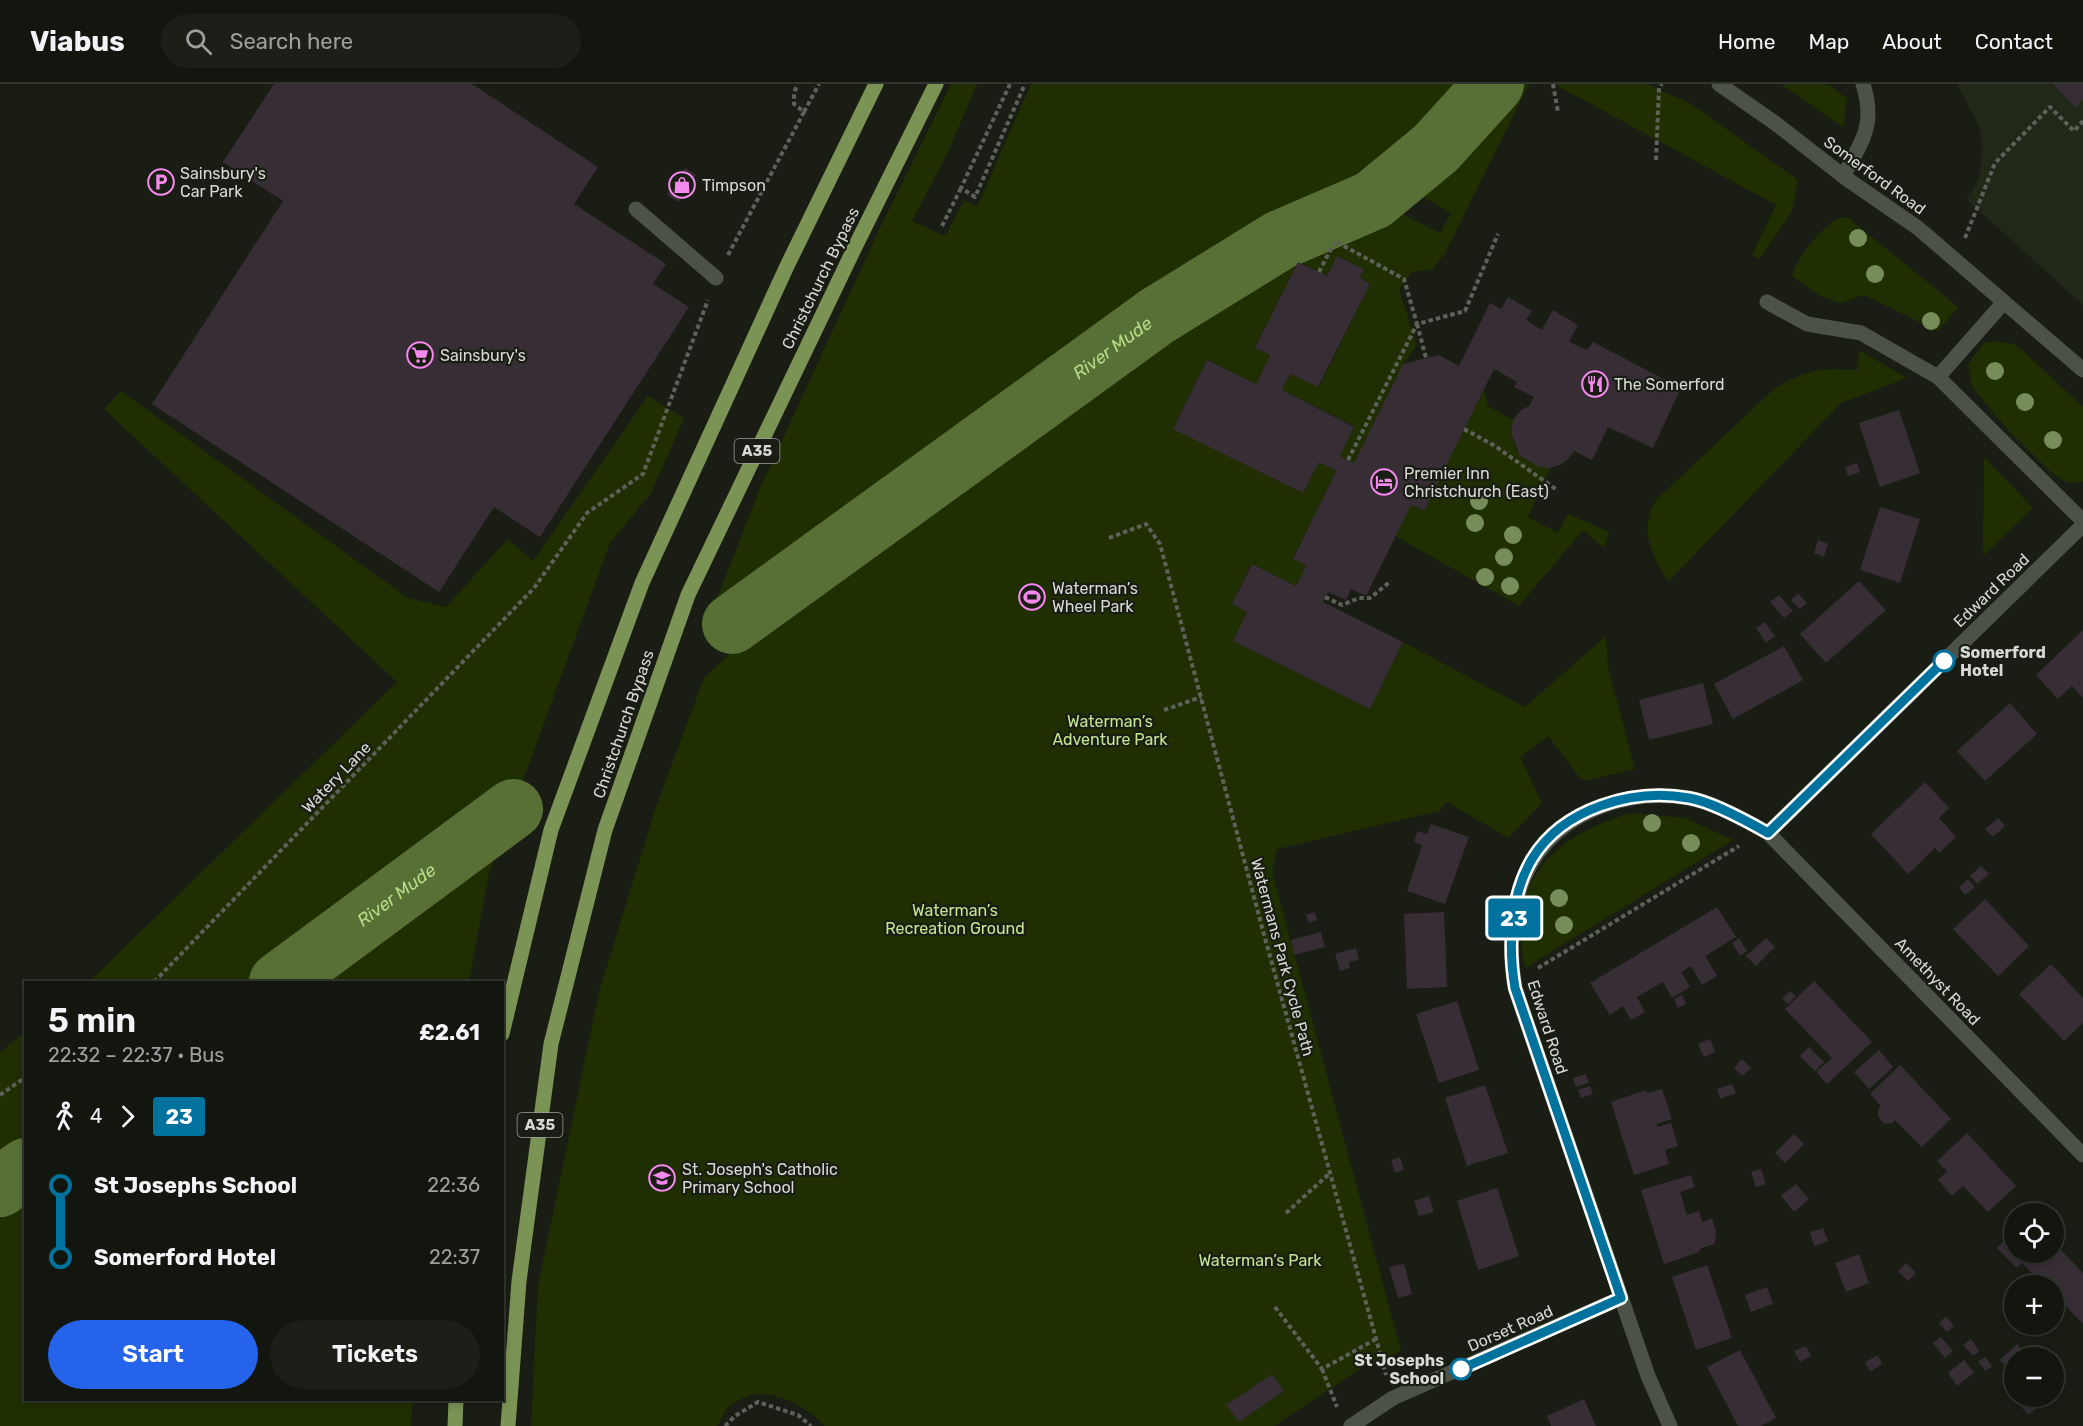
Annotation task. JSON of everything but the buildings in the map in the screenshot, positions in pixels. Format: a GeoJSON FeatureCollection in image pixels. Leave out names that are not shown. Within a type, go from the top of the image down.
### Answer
{"type":"FeatureCollection","features":[{"type":"Feature","properties":{"kind":"main road","name":"Christchurch Bypass"},"geometry":{"type":"LineString","coordinates":[[504,1026],[551,830],[642,583],[787,266],[876,84]]}},
{"type":"Feature","properties":{"kind":"main road","name":"Christchurch Bypass"},"geometry":{"type":"LineString","coordinates":[[508,1426],[519,1281],[551,1044],[605,830],[688,595],[936,84]]}},
{"type":"Feature","properties":{"kind":"main road"},"geometry":{"type":"LineString","coordinates":[[455,1426],[456,1401]]}},
{"type":"Feature","properties":{"kind":"street","name":"Somerford Road"},"geometry":{"type":"LineString","coordinates":[[1719,84],[1917,228],[2083,370]]}},
{"type":"Feature","properties":{"kind":"street"},"geometry":{"type":"LineString","coordinates":[[1843,176],[1866,135],[1868,101],[1863,84]]}},
{"type":"Feature","properties":{"kind":"street"},"geometry":{"type":"LineString","coordinates":[[636,209],[716,278]]}},
{"type":"Feature","properties":{"kind":"street"},"geometry":{"type":"LineString","coordinates":[[1767,302],[1807,324],[1861,333],[1938,377],[2083,523]]}},
{"type":"Feature","properties":{"kind":"street"},"geometry":{"type":"LineString","coordinates":[[1938,377],[2004,302]]}},
{"type":"Feature","properties":{"kind":"street","name":"Edward Road"},"geometry":{"type":"LineString","coordinates":[[1670,1426],[1648,1376],[1514,983],[1510,943],[1515,910],[1524,877],[1533,859],[1549,839],[1566,824],[1594,809],[1644,795],[1691,798],[1766,832],[2083,523]]}},
{"type":"Feature","properties":{"kind":"street","name":"Amethyst Road"},"geometry":{"type":"LineString","coordinates":[[1766,832],[2083,1155]]}},
{"type":"Feature","properties":{"kind":"street","name":"Dorset Road"},"geometry":{"type":"LineString","coordinates":[[1346,1421],[1393,1398],[1621,1298]]}},
{"type":"Feature","properties":{"kind":"path"},"geometry":{"type":"LineString","coordinates":[[797,84],[794,104],[804,112]]}},
{"type":"Feature","properties":{"kind":"path","name":"Watery Lane"},"geometry":{"type":"LineString","coordinates":[[155,981],[534,588],[587,513],[643,474],[716,278],[819,84]]}},
{"type":"Feature","properties":{"kind":"path"},"geometry":{"type":"LineString","coordinates":[[942,226],[1010,84]]}},
{"type":"Feature","properties":{"kind":"path"},"geometry":{"type":"LineString","coordinates":[[962,188],[975,197],[1026,84]]}},
{"type":"Feature","properties":{"kind":"path"},"geometry":{"type":"LineString","coordinates":[[1553,84],[1558,112]]}},
{"type":"Feature","properties":{"kind":"path"},"geometry":{"type":"LineString","coordinates":[[1656,160],[1659,88],[1662,84]]}},
{"type":"Feature","properties":{"kind":"path"},"geometry":{"type":"LineString","coordinates":[[1956,261],[1995,163],[2050,107],[2074,131],[2083,122]]}},
{"type":"Feature","properties":{"kind":"path"},"geometry":{"type":"LineString","coordinates":[[1348,460],[1417,324],[1465,312],[1497,234]]}},
{"type":"Feature","properties":{"kind":"path"},"geometry":{"type":"LineString","coordinates":[[1319,272],[1335,241],[1404,279],[1426,358]]}},
{"type":"Feature","properties":{"kind":"path"},"geometry":{"type":"LineString","coordinates":[[1464,429],[1495,446],[1557,490]]}},
{"type":"Feature","properties":{"kind":"path","name":"Watermans Park Cycle Path"},"geometry":{"type":"LineString","coordinates":[[1109,538],[1146,524],[1160,544],[1393,1398]]}},
{"type":"Feature","properties":{"kind":"path"},"geometry":{"type":"LineString","coordinates":[[1325,597],[1342,605],[1359,598],[1370,598],[1391,581]]}},
{"type":"Feature","properties":{"kind":"path"},"geometry":{"type":"LineString","coordinates":[[1164,710],[1201,697]]}},
{"type":"Feature","properties":{"kind":"path"},"geometry":{"type":"LineString","coordinates":[[1514,983],[1766,832]]}},
{"type":"Feature","properties":{"kind":"path"},"geometry":{"type":"LineString","coordinates":[[0,1095],[24,1078]]}},
{"type":"Feature","properties":{"kind":"path"},"geometry":{"type":"LineString","coordinates":[[1286,1213],[1330,1173]]}},
{"type":"Feature","properties":{"kind":"path"},"geometry":{"type":"LineString","coordinates":[[1275,1307],[1322,1369],[1346,1421]]}},
{"type":"Feature","properties":{"kind":"path"},"geometry":{"type":"LineString","coordinates":[[1322,1369],[1376,1339]]}},
{"type":"Feature","properties":{"kind":"path"},"geometry":{"type":"LineString","coordinates":[[725,1426],[735,1416],[758,1402],[798,1415],[811,1426]]}},
{"type":"Feature","properties":{"kind":"shaded area"},"geometry":{"type":"Polygon","coordinates":[[[1957,84],[2083,84],[2083,305],[1966,199],[1979,179],[1982,151],[1980,128],[1957,84]]]}},
{"type":"Feature","properties":{"kind":"green space"},"geometry":{"type":"Polygon","coordinates":[[[951,84],[977,84],[948,152],[912,221],[942,235],[947,233],[964,200],[977,207],[1031,84],[1529,84],[1445,253],[1433,269],[1412,272],[1399,289],[1417,345],[1403,364],[1354,463],[1340,456],[1354,426],[1282,390],[1290,374],[1319,387],[1370,284],[1360,278],[1364,269],[1337,256],[1327,276],[1298,262],[1255,347],[1270,355],[1256,384],[1207,360],[1173,428],[1303,493],[1319,462],[1336,471],[1293,558],[1306,565],[1296,586],[1251,564],[1232,604],[1247,612],[1233,641],[1370,709],[1403,642],[1525,707],[1606,636],[1608,667],[1635,769],[1585,781],[1580,778],[1548,736],[1520,757],[1542,803],[1508,838],[1447,802],[1439,811],[1277,849],[1272,871],[1401,1351],[1366,1365],[1274,1426],[825,1426],[795,1404],[777,1397],[759,1394],[751,1395],[730,1406],[717,1426],[531,1426],[538,1286],[599,992],[655,810],[704,678],[743,641],[725,639],[710,617],[760,488],[880,228],[951,84]],[[1395,181],[1374,200],[1440,233],[1451,213],[1395,181]]]}},
{"type":"Feature","properties":{"kind":"green space"},"geometry":{"type":"Polygon","coordinates":[[[1554,84],[1647,84],[1691,104],[1798,180],[1792,212],[1759,259],[1752,255],[1776,205],[1554,84]]]}},
{"type":"Feature","properties":{"kind":"green space"},"geometry":{"type":"Polygon","coordinates":[[[1781,84],[1828,84],[1847,99],[1843,127],[1781,84]]]}},
{"type":"Feature","properties":{"kind":"green space"},"geometry":{"type":"Polygon","coordinates":[[[1847,217],[1958,307],[1938,331],[1864,295],[1841,303],[1820,296],[1792,276],[1808,246],[1821,232],[1835,220],[1847,217]]]}},
{"type":"Feature","properties":{"kind":"green space"},"geometry":{"type":"Polygon","coordinates":[[[1994,341],[2014,344],[2083,407],[2083,482],[2068,483],[2051,472],[2008,430],[1972,386],[1968,364],[1984,343],[1994,341]]]}},
{"type":"Feature","properties":{"kind":"green space"},"geometry":{"type":"Polygon","coordinates":[[[1859,350],[1907,378],[1841,403],[1668,582],[1649,542],[1648,522],[1656,500],[1776,387],[1797,376],[1815,371],[1857,370],[1859,350]]]}},
{"type":"Feature","properties":{"kind":"green space"},"geometry":{"type":"Polygon","coordinates":[[[1484,388],[1488,406],[1513,420],[1513,439],[1519,453],[1531,463],[1550,468],[1528,517],[1558,533],[1568,514],[1609,532],[1604,548],[1583,530],[1519,606],[1395,536],[1411,505],[1424,511],[1484,388]]]}},
{"type":"Feature","properties":{"kind":"green space"},"geometry":{"type":"Polygon","coordinates":[[[121,391],[408,598],[446,607],[508,539],[533,561],[648,396],[684,418],[651,493],[610,543],[489,873],[469,981],[90,981],[397,682],[104,409],[121,391]]]}},
{"type":"Feature","properties":{"kind":"green space"},"geometry":{"type":"Polygon","coordinates":[[[1984,457],[2033,508],[1983,556],[1984,457]]]}},
{"type":"Feature","properties":{"kind":"green space"},"geometry":{"type":"Polygon","coordinates":[[[1631,813],[1685,818],[1733,840],[1525,968],[1521,938],[1523,911],[1530,887],[1541,867],[1558,849],[1578,835],[1631,813]]]}},
{"type":"Feature","properties":{"kind":"green space"},"geometry":{"type":"Polygon","coordinates":[[[24,1033],[24,1401],[413,1401],[411,1426],[0,1426],[0,1052],[24,1033]]]}},
{"type":"Feature","properties":{"kind":"waterway","name":"River Mude"},"geometry":{"type":"LineString","coordinates":[[732,624],[1157,316],[1280,240],[1373,200],[1436,148],[1494,84]]}},
{"type":"Feature","properties":{"kind":"waterway","name":"River Mude"},"geometry":{"type":"LineString","coordinates":[[280,981],[513,809]]}},
{"type":"Feature","properties":{"kind":"waterway","name":"River Mude"},"geometry":{"type":"LineString","coordinates":[[0,1187],[24,1169]]}},
{"type":"Feature","properties":{"kind":"bus line","name":"23"},"geometry":{"type":"LineString","coordinates":[[1461,1369],[1621,1298],[1515,988],[1510,943],[1515,910],[1524,877],[1533,859],[1549,839],[1566,824],[1594,809],[1644,795],[1691,798],[1768,833],[1944,661]]}},
{"type":"Feature","properties":{"kind":"place","name":"Sainsbury's Car Park"},"geometry":{"type":"Point","coordinates":[161,182]}},
{"type":"Feature","properties":{"kind":"place","name":"Timpson"},"geometry":{"type":"Point","coordinates":[682,185]}},
{"type":"Feature","properties":{"kind":"place","name":"Sainsbury's"},"geometry":{"type":"Point","coordinates":[420,355]}},
{"type":"Feature","properties":{"kind":"place","name":"The Somerford"},"geometry":{"type":"Point","coordinates":[1595,384]}},
{"type":"Feature","properties":{"kind":"place","name":"Premier Inn Christchurch (East)"},"geometry":{"type":"Point","coordinates":[1384,482]}},
{"type":"Feature","properties":{"kind":"place","name":"Waterman’s Wheel Park"},"geometry":{"type":"Point","coordinates":[1032,597]}},
{"type":"Feature","properties":{"kind":"place","name":"Somerford Hotel"},"geometry":{"type":"Point","coordinates":[1944,661]}},
{"type":"Feature","properties":{"kind":"place","name":"St. Joseph's Catholic Primary School"},"geometry":{"type":"Point","coordinates":[662,1178]}},
{"type":"Feature","properties":{"kind":"place","name":"St Josephs School"},"geometry":{"type":"Point","coordinates":[1461,1369]}},
{"type":"Feature","properties":{"kind":"park label","name":"Waterman’s Adventure Park"},"geometry":{"type":"Point","coordinates":[1110,730]}},
{"type":"Feature","properties":{"kind":"park label","name":"Waterman’s Recreation Ground"},"geometry":{"type":"Point","coordinates":[955,919]}},
{"type":"Feature","properties":{"kind":"park label","name":"Waterman’s Park"},"geometry":{"type":"Point","coordinates":[1260,1260]}}]}
